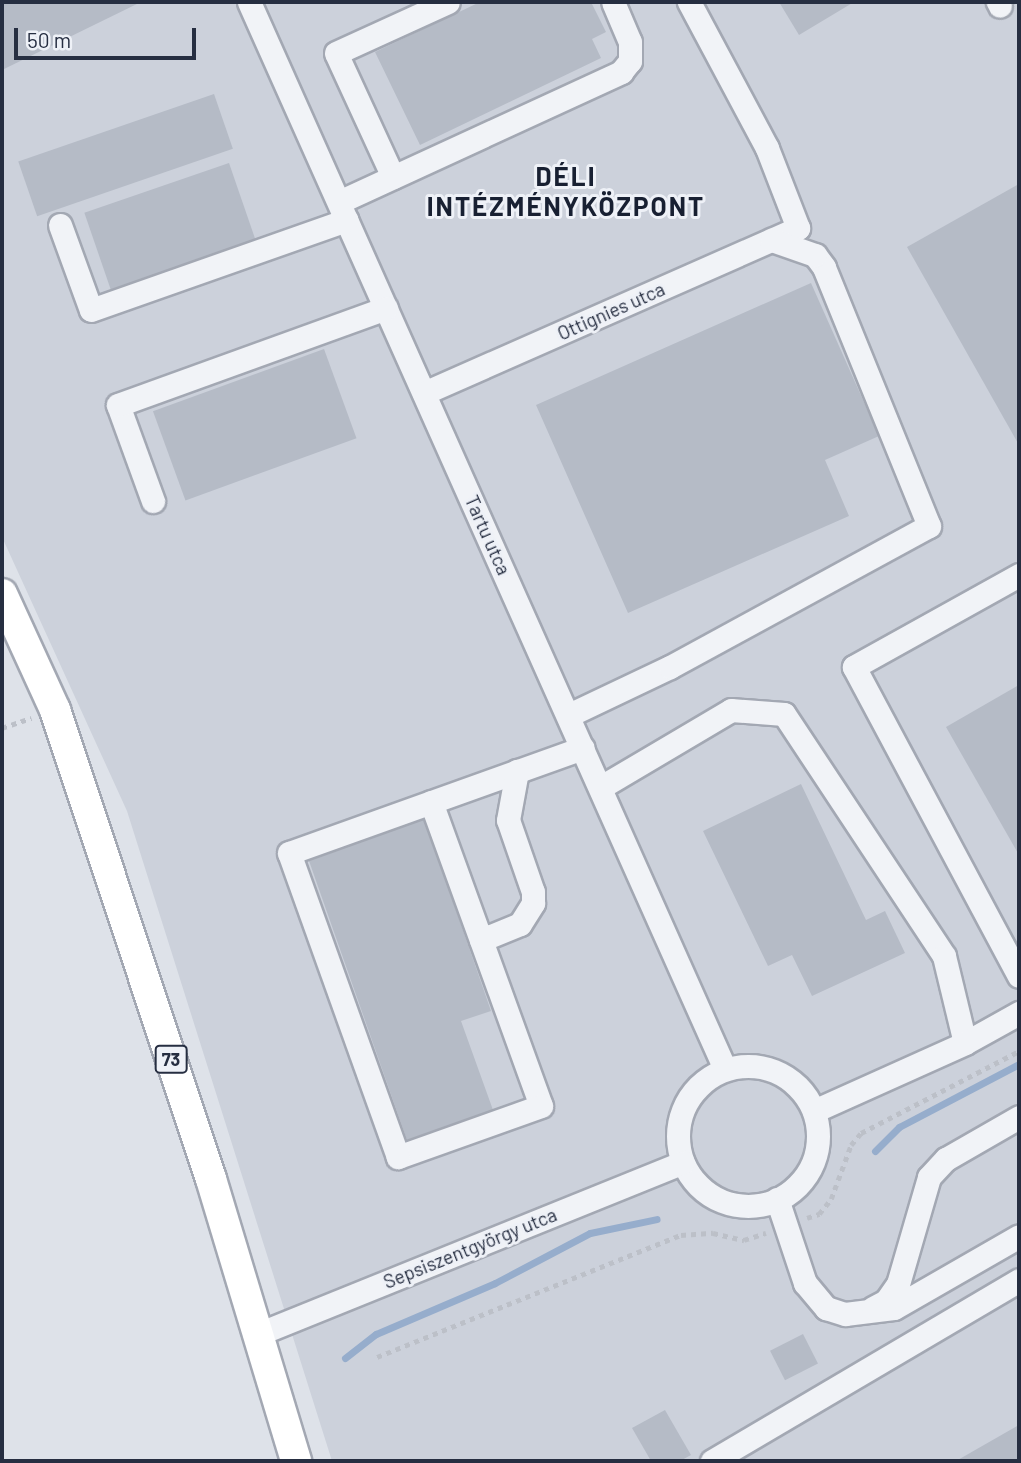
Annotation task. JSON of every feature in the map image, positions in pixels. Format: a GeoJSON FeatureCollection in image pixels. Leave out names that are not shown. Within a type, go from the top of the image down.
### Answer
{"type":"FeatureCollection","features":[{"type":"Feature","properties":{"kind":"main road","name":"73"},"geometry":{"type":"LineString","coordinates":[[2,594],[55,710],[258,1335],[296,1461]]}},
{"type":"Feature","properties":{"kind":"street","name":"Tartu utca"},"geometry":{"type":"LineString","coordinates":[[249,2],[725,1069]]}},
{"type":"Feature","properties":{"kind":"street"},"geometry":{"type":"LineString","coordinates":[[393,177],[336,53],[448,2]]}},
{"type":"Feature","properties":{"kind":"street"},"geometry":{"type":"LineString","coordinates":[[60,225],[91,310],[342,211],[393,177],[621,72],[630,61],[630,42],[613,2]]}},
{"type":"Feature","properties":{"kind":"street","name":"Ottignies utca"},"geometry":{"type":"LineString","coordinates":[[424,393],[798,228],[767,148],[689,2]]}},
{"type":"Feature","properties":{"kind":"street"},"geometry":{"type":"LineString","coordinates":[[569,715],[670,667],[929,526],[824,267],[815,255],[772,240]]}},
{"type":"Feature","properties":{"kind":"street"},"geometry":{"type":"LineString","coordinates":[[153,501],[118,405],[386,308]]}},
{"type":"Feature","properties":{"kind":"street"},"geometry":{"type":"LineString","coordinates":[[1019,575],[854,667],[1012,945],[1019,976]]}},
{"type":"Feature","properties":{"kind":"street"},"geometry":{"type":"LineString","coordinates":[[601,787],[731,710],[770,709],[784,714],[944,956],[965,1043]]}},
{"type":"Feature","properties":{"kind":"street"},"geometry":{"type":"LineString","coordinates":[[431,802],[541,1106],[398,1157],[289,853],[517,771],[583,748]]}},
{"type":"Feature","properties":{"kind":"street"},"geometry":{"type":"LineString","coordinates":[[481,940],[520,924],[533,903],[533,891],[508,820],[517,771]]}},
{"type":"Feature","properties":{"kind":"street"},"geometry":{"type":"LineString","coordinates":[[814,1111],[965,1043],[1019,1013]]}},
{"type":"Feature","properties":{"kind":"street"},"geometry":{"type":"LineString","coordinates":[[749,1065],[773,1070],[802,1090],[814,1111],[818,1137],[814,1162],[800,1184],[777,1199],[741,1206],[717,1199],[696,1183],[683,1162],[678,1137],[682,1112],[703,1082],[725,1069],[749,1065]]}},
{"type":"Feature","properties":{"kind":"street"},"geometry":{"type":"LineString","coordinates":[[861,1315],[886,1300],[898,1284],[929,1177],[946,1159],[1019,1118]]}},
{"type":"Feature","properties":{"kind":"street","name":"Sepsiszentgyörgy utca"},"geometry":{"type":"LineString","coordinates":[[258,1335],[683,1162]]}},
{"type":"Feature","properties":{"kind":"street"},"geometry":{"type":"LineString","coordinates":[[777,1199],[795,1263],[817,1300],[837,1313],[861,1315],[894,1308],[1019,1236]]}},
{"type":"Feature","properties":{"kind":"street"},"geometry":{"type":"LineString","coordinates":[[712,1461],[1019,1280]]}},
{"type":"Feature","properties":{"kind":"path"},"geometry":{"type":"LineString","coordinates":[[377,1357],[681,1235],[713,1233],[744,1240],[819,1213],[831,1199],[851,1145],[861,1133],[1019,1051]]}},
{"type":"Feature","properties":{"kind":"shaded area"},"geometry":{"type":"Polygon","coordinates":[[[2,2],[1019,2],[1019,1461],[332,1461],[127,811],[2,537],[2,2]]]}},
{"type":"Feature","properties":{"kind":"building"},"geometry":{"type":"Polygon","coordinates":[[[2,2],[141,2],[2,70],[2,2]]]}},
{"type":"Feature","properties":{"kind":"building"},"geometry":{"type":"Polygon","coordinates":[[[480,2],[591,2],[606,32],[592,39],[601,58],[420,145],[375,52],[480,2]]]}},
{"type":"Feature","properties":{"kind":"building"},"geometry":{"type":"Polygon","coordinates":[[[779,2],[854,2],[799,35],[779,2]]]}},
{"type":"Feature","properties":{"kind":"building"},"geometry":{"type":"Polygon","coordinates":[[[214,94],[233,149],[37,216],[18,161],[214,94]]]}},
{"type":"Feature","properties":{"kind":"building"},"geometry":{"type":"Polygon","coordinates":[[[229,163],[255,240],[111,289],[84,213],[229,163]]]}},
{"type":"Feature","properties":{"kind":"building"},"geometry":{"type":"Polygon","coordinates":[[[1019,184],[1019,445],[907,247],[1019,184]]]}},
{"type":"Feature","properties":{"kind":"building"},"geometry":{"type":"Polygon","coordinates":[[[811,283],[879,436],[825,460],[849,516],[628,613],[536,405],[811,283]]]}},
{"type":"Feature","properties":{"kind":"building"},"geometry":{"type":"Polygon","coordinates":[[[324,349],[356,438],[185,501],[153,411],[324,349]]]}},
{"type":"Feature","properties":{"kind":"building"},"geometry":{"type":"Polygon","coordinates":[[[1019,685],[1019,855],[946,727],[1019,685]]]}},
{"type":"Feature","properties":{"kind":"building"},"geometry":{"type":"Polygon","coordinates":[[[801,784],[866,920],[885,911],[905,953],[812,996],[792,955],[768,966],[703,831],[801,784]]]}},
{"type":"Feature","properties":{"kind":"building"},"geometry":{"type":"Polygon","coordinates":[[[424,818],[491,1011],[461,1021],[493,1110],[407,1140],[308,858],[424,818]]]}},
{"type":"Feature","properties":{"kind":"building"},"geometry":{"type":"Polygon","coordinates":[[[803,1334],[818,1363],[785,1380],[770,1351],[803,1334]]]}},
{"type":"Feature","properties":{"kind":"building"},"geometry":{"type":"Polygon","coordinates":[[[665,1410],[691,1455],[680,1461],[651,1461],[632,1428],[665,1410]]]}},
{"type":"Feature","properties":{"kind":"building"},"geometry":{"type":"Polygon","coordinates":[[[1019,1425],[1019,1461],[956,1461],[1019,1425]]]}},
{"type":"Feature","properties":{"kind":"waterway"},"geometry":{"type":"LineString","coordinates":[[875,1151],[899,1127],[1019,1064]]}},
{"type":"Feature","properties":{"kind":"waterway"},"geometry":{"type":"LineString","coordinates":[[345,1358],[376,1334],[495,1283],[590,1233],[657,1219]]}},
{"type":"Feature","properties":{"kind":"district","name":"DÉLI INTÉZMÉNYKÖZPONT"},"geometry":{"type":"Point","coordinates":[566,191]}}]}
